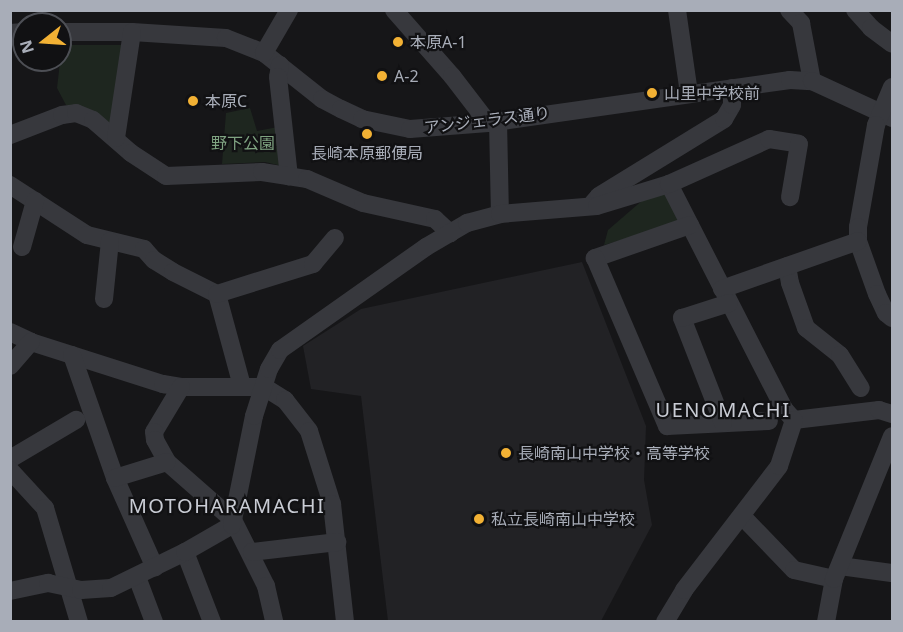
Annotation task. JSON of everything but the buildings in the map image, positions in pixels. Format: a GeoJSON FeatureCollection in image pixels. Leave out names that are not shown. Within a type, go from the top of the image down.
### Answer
{"type":"FeatureCollection","features":[{"type":"Feature","properties":{"kind":"street"},"geometry":{"type":"LineString","coordinates":[[264,53],[290,10]]}},
{"type":"Feature","properties":{"kind":"street"},"geometry":{"type":"LineString","coordinates":[[677,10],[689,93]]}},
{"type":"Feature","properties":{"kind":"street"},"geometry":{"type":"LineString","coordinates":[[789,10],[801,23],[812,81]]}},
{"type":"Feature","properties":{"kind":"street"},"geometry":{"type":"LineString","coordinates":[[855,10],[871,28],[892,44]]}},
{"type":"Feature","properties":{"kind":"street"},"geometry":{"type":"LineString","coordinates":[[402,14],[493,122],[500,214]]}},
{"type":"Feature","properties":{"kind":"street","name":"アンジェラス通り"},"geometry":{"type":"LineString","coordinates":[[72,32],[132,32],[225,38],[264,53],[322,99],[362,119],[410,129],[493,122],[790,80],[812,81],[886,115]]}},
{"type":"Feature","properties":{"kind":"street"},"geometry":{"type":"LineString","coordinates":[[116,138],[132,32]]}},
{"type":"Feature","properties":{"kind":"street"},"geometry":{"type":"LineString","coordinates":[[280,65],[278,77],[289,176]]}},
{"type":"Feature","properties":{"kind":"street"},"geometry":{"type":"LineString","coordinates":[[892,87],[860,216],[858,241],[881,303],[892,318]]}},
{"type":"Feature","properties":{"kind":"street"},"geometry":{"type":"LineString","coordinates":[[590,207],[598,196],[724,119],[732,105],[732,88]]}},
{"type":"Feature","properties":{"kind":"street"},"geometry":{"type":"LineString","coordinates":[[10,135],[62,115],[76,113],[93,120],[150,168],[166,176],[262,172],[307,179],[363,203],[435,219],[450,233]]}},
{"type":"Feature","properties":{"kind":"street"},"geometry":{"type":"LineString","coordinates":[[10,591],[48,583],[101,591],[155,568],[222,533],[232,525],[254,416],[269,369],[280,350],[426,247],[467,223],[500,214],[590,207],[669,184],[769,139],[799,144],[790,197]]}},
{"type":"Feature","properties":{"kind":"street"},"geometry":{"type":"LineString","coordinates":[[669,184],[784,409],[794,420]]}},
{"type":"Feature","properties":{"kind":"street"},"geometry":{"type":"LineString","coordinates":[[10,185],[87,235],[133,244],[144,249],[154,261],[188,282],[217,294],[313,264],[335,238]]}},
{"type":"Feature","properties":{"kind":"street"},"geometry":{"type":"LineString","coordinates":[[22,247],[35,201]]}},
{"type":"Feature","properties":{"kind":"street"},"geometry":{"type":"LineString","coordinates":[[690,225],[595,258],[667,426],[769,421]]}},
{"type":"Feature","properties":{"kind":"street"},"geometry":{"type":"LineString","coordinates":[[105,299],[110,241]]}},
{"type":"Feature","properties":{"kind":"street"},"geometry":{"type":"LineString","coordinates":[[723,423],[682,318],[787,266],[858,241]]}},
{"type":"Feature","properties":{"kind":"street"},"geometry":{"type":"LineString","coordinates":[[787,266],[790,283],[806,328],[840,356],[861,388]]}},
{"type":"Feature","properties":{"kind":"street"},"geometry":{"type":"LineString","coordinates":[[217,294],[242,386]]}},
{"type":"Feature","properties":{"kind":"street"},"geometry":{"type":"LineString","coordinates":[[10,332],[31,342],[181,387],[264,387],[285,400],[309,430],[332,504],[345,621]]}},
{"type":"Feature","properties":{"kind":"street"},"geometry":{"type":"LineString","coordinates":[[10,366],[31,342]]}},
{"type":"Feature","properties":{"kind":"street"},"geometry":{"type":"LineString","coordinates":[[72,355],[115,478],[155,568]]}},
{"type":"Feature","properties":{"kind":"street"},"geometry":{"type":"LineString","coordinates":[[181,387],[154,432],[155,440],[167,462],[233,519],[252,552],[266,586],[274,621]]}},
{"type":"Feature","properties":{"kind":"street"},"geometry":{"type":"LineString","coordinates":[[794,420],[879,410],[892,414]]}},
{"type":"Feature","properties":{"kind":"street"},"geometry":{"type":"LineString","coordinates":[[10,459],[76,420]]}},
{"type":"Feature","properties":{"kind":"street"},"geometry":{"type":"LineString","coordinates":[[665,621],[684,590],[779,466],[794,420]]}},
{"type":"Feature","properties":{"kind":"street"},"geometry":{"type":"LineString","coordinates":[[826,621],[837,573],[892,436]]}},
{"type":"Feature","properties":{"kind":"street"},"geometry":{"type":"LineString","coordinates":[[115,478],[167,462]]}},
{"type":"Feature","properties":{"kind":"street"},"geometry":{"type":"LineString","coordinates":[[10,470],[45,508],[79,621]]}},
{"type":"Feature","properties":{"kind":"street"},"geometry":{"type":"LineString","coordinates":[[742,516],[794,570],[892,573]]}},
{"type":"Feature","properties":{"kind":"street"},"geometry":{"type":"LineString","coordinates":[[252,552],[337,542]]}},
{"type":"Feature","properties":{"kind":"street"},"geometry":{"type":"LineString","coordinates":[[185,552],[212,621]]}},
{"type":"Feature","properties":{"kind":"street"},"geometry":{"type":"LineString","coordinates":[[137,577],[154,621]]}},
{"type":"Feature","properties":{"kind":"shaded area","name":"長崎南山中学校・高等学校"},"geometry":{"type":"Polygon","coordinates":[[[582,262],[646,426],[644,480],[652,525],[601,621],[388,621],[361,396],[311,389],[303,346],[361,309],[582,262]]]}},
{"type":"Feature","properties":{"kind":"green space"},"geometry":{"type":"Polygon","coordinates":[[[72,45],[125,45],[113,123],[108,124],[81,107],[66,105],[57,88],[59,72],[72,72],[72,45]]]}},
{"type":"Feature","properties":{"kind":"green space","name":"野下公園"},"geometry":{"type":"Polygon","coordinates":[[[250,108],[257,131],[278,127],[282,166],[265,162],[222,164],[226,113],[250,108]]]}},
{"type":"Feature","properties":{"kind":"green space"},"geometry":{"type":"Polygon","coordinates":[[[666,190],[680,223],[604,245],[608,230],[644,199],[666,190]]]}},
{"type":"Feature","properties":{"kind":"place","name":"本原A-1"},"geometry":{"type":"Point","coordinates":[398,42]}},
{"type":"Feature","properties":{"kind":"place","name":"A-2"},"geometry":{"type":"Point","coordinates":[382,76]}},
{"type":"Feature","properties":{"kind":"place","name":"山里中学校前"},"geometry":{"type":"Point","coordinates":[652,93]}},
{"type":"Feature","properties":{"kind":"place","name":"本原C"},"geometry":{"type":"Point","coordinates":[193,101]}},
{"type":"Feature","properties":{"kind":"place","name":"長崎本原郵便局"},"geometry":{"type":"Point","coordinates":[367,134]}},
{"type":"Feature","properties":{"kind":"place","name":"長崎南山中学校・高等学校"},"geometry":{"type":"Point","coordinates":[506,453]}},
{"type":"Feature","properties":{"kind":"place","name":"私立長崎南山中学校"},"geometry":{"type":"Point","coordinates":[479,519]}},
{"type":"Feature","properties":{"kind":"district","name":"UENOMACHI"},"geometry":{"type":"Point","coordinates":[723,409]}},
{"type":"Feature","properties":{"kind":"district","name":"MOTOHARAMACHI"},"geometry":{"type":"Point","coordinates":[227,505]}}]}
